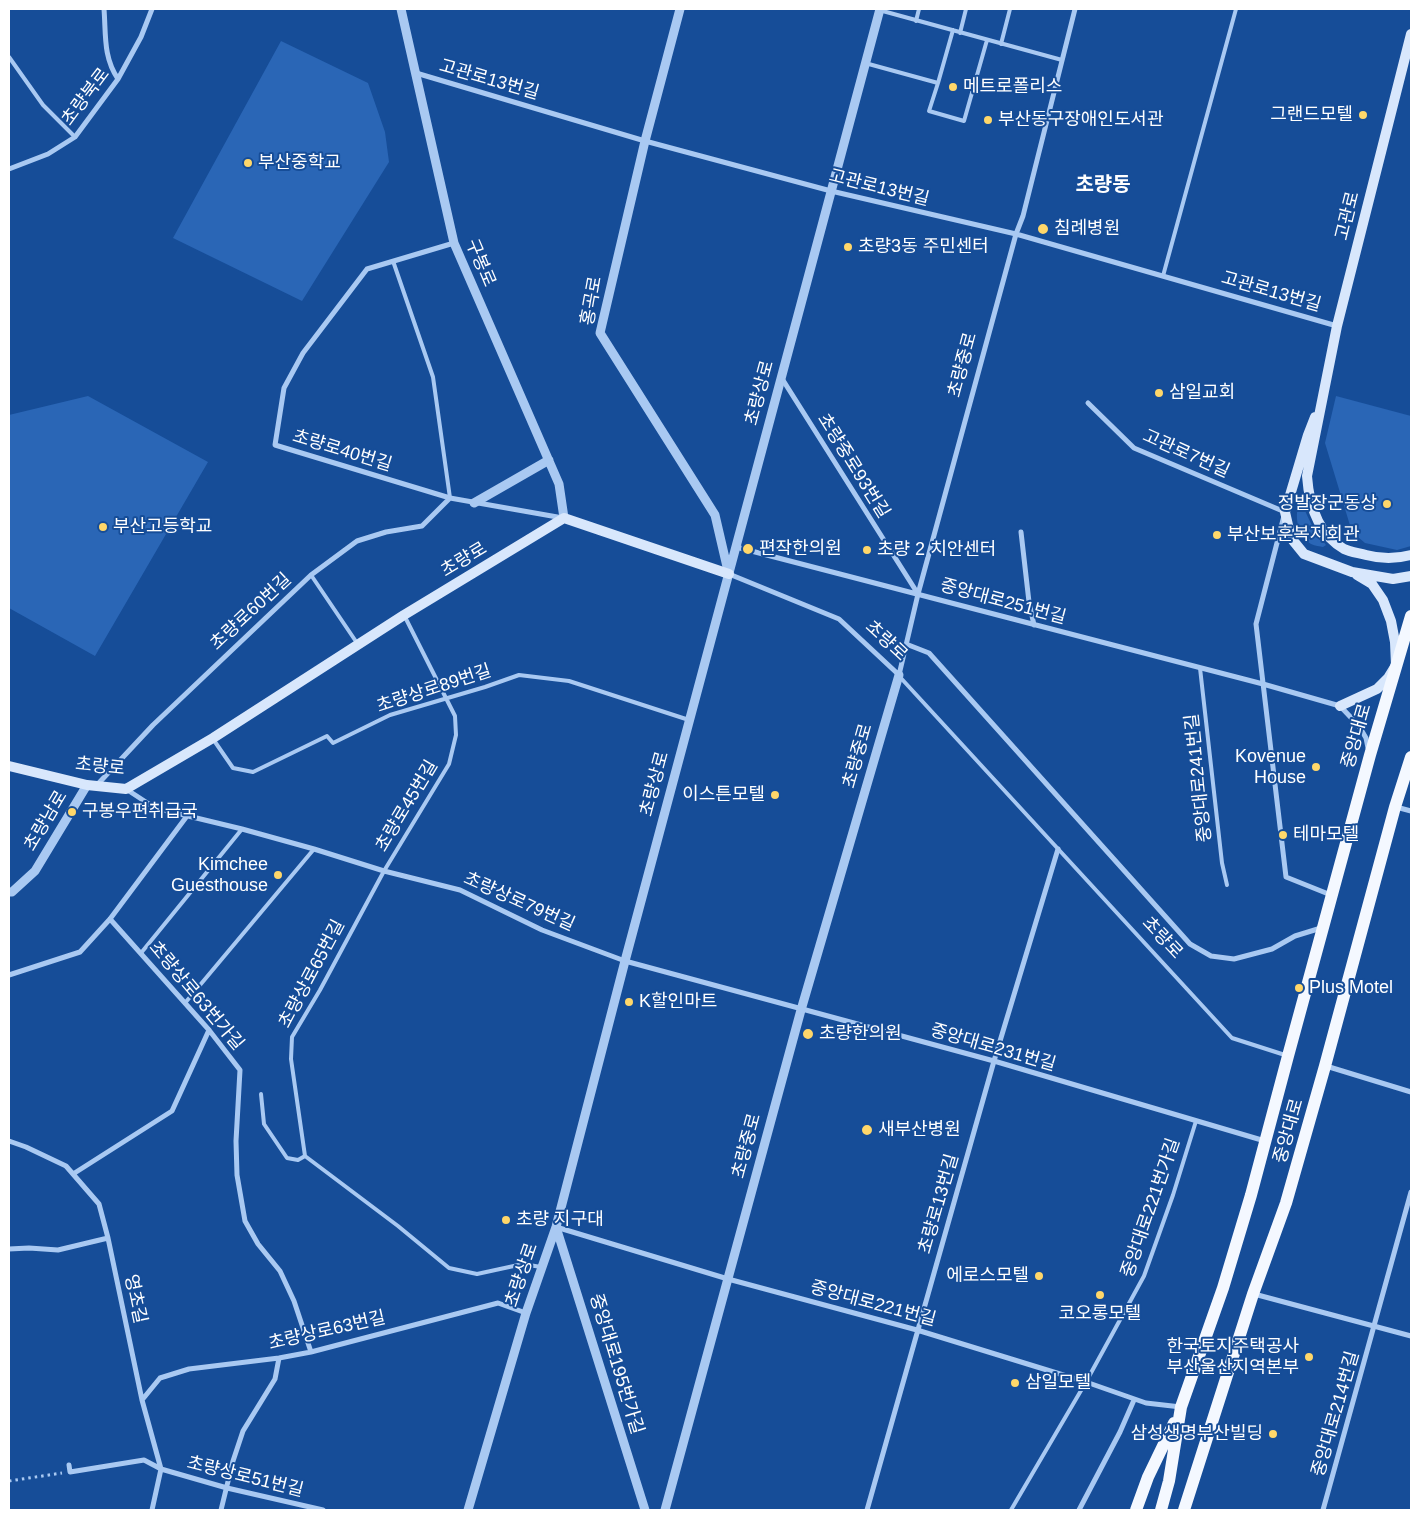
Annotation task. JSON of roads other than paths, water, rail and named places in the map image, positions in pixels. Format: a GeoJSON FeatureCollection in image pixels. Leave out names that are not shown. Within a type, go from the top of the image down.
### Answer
{"type":"FeatureCollection","features":[{"type":"Feature","properties":{"kind":"main road","name":"고관로"},"geometry":{"type":"LineString","coordinates":[[1411,34],[1337,326],[1307,476],[1309,497],[1317,518],[1326,534],[1344,549],[1375,557],[1400,558],[1411,554]]}},
{"type":"Feature","properties":{"kind":"main road","name":"고관로"},"geometry":{"type":"LineString","coordinates":[[1320,407],[1308,435],[1285,512],[1291,538],[1304,554],[1352,572],[1372,584],[1383,600],[1391,621],[1395,642],[1396,665]]}},
{"type":"Feature","properties":{"kind":"main road","name":"초량로"},"geometry":{"type":"LineString","coordinates":[[9,766],[91,785],[126,789],[212,738],[359,646],[404,615],[564,518],[729,574]]}},
{"type":"Feature","properties":{"kind":"main road","name":"고관로"},"geometry":{"type":"LineString","coordinates":[[1352,572],[1393,578],[1411,576]]}},
{"type":"Feature","properties":{"kind":"main road","name":"중앙대로"},"geometry":{"type":"LineString","coordinates":[[1136,1510],[1148,1477],[1182,1407],[1223,1288],[1252,1195],[1370,754],[1411,616]]}},
{"type":"Feature","properties":{"kind":"main road"},"geometry":{"type":"LineString","coordinates":[[1340,706],[1377,689],[1388,678],[1396,665]]}},
{"type":"Feature","properties":{"kind":"main road","name":"중앙대로"},"geometry":{"type":"LineString","coordinates":[[1184,1510],[1253,1294],[1286,1203],[1395,807],[1411,757]]}},
{"type":"Feature","properties":{"kind":"main road","name":"중앙대로"},"geometry":{"type":"LineString","coordinates":[[1161,1510],[1169,1481],[1182,1407]]}},
{"type":"Feature","properties":{"kind":"street"},"geometry":{"type":"LineString","coordinates":[[104,9],[106,50],[110,68],[118,80]]}},
{"type":"Feature","properties":{"kind":"street","name":"초량북로"},"geometry":{"type":"LineString","coordinates":[[9,169],[48,154],[75,137],[118,80],[141,37],[152,9]]}},
{"type":"Feature","properties":{"kind":"street","name":"구봉로"},"geometry":{"type":"LineString","coordinates":[[401,9],[454,243],[559,484],[564,518]]}},
{"type":"Feature","properties":{"kind":"street","name":"홍곡로"},"geometry":{"type":"LineString","coordinates":[[680,9],[645,141],[600,333],[715,515],[729,574]]}},
{"type":"Feature","properties":{"kind":"street","name":"초량상로"},"geometry":{"type":"LineString","coordinates":[[468,1510],[526,1313],[556,1227],[689,720],[880,9]]}},
{"type":"Feature","properties":{"kind":"street","name":"초량중로"},"geometry":{"type":"LineString","coordinates":[[665,1510],[801,1010],[899,675],[918,594],[1016,234],[1023,216],[1075,9]]}},
{"type":"Feature","properties":{"kind":"street","name":"고관로13번길"},"geometry":{"type":"LineString","coordinates":[[415,73],[645,141],[831,191],[1016,234],[1337,326]]}},
{"type":"Feature","properties":{"kind":"street","name":"초량로40번길"},"geometry":{"type":"LineString","coordinates":[[454,243],[367,269],[303,353],[284,388],[275,446],[450,498],[564,518]]}},
{"type":"Feature","properties":{"kind":"street","name":"초량중로93번길"},"geometry":{"type":"LineString","coordinates":[[781,377],[918,594]]}},
{"type":"Feature","properties":{"kind":"street","name":"고관로7번길"},"geometry":{"type":"LineString","coordinates":[[1088,403],[1134,448],[1285,512]]}},
{"type":"Feature","properties":{"kind":"street"},"geometry":{"type":"LineString","coordinates":[[474,503],[549,460]]}},
{"type":"Feature","properties":{"kind":"street","name":"초량로60번길"},"geometry":{"type":"LineString","coordinates":[[91,785],[311,575],[357,540],[386,532],[422,526],[450,498]]}},
{"type":"Feature","properties":{"kind":"street"},"geometry":{"type":"LineString","coordinates":[[1285,512],[1256,624],[1286,877],[1332,895]]}},
{"type":"Feature","properties":{"kind":"street"},"geometry":{"type":"LineString","coordinates":[[1021,532],[1029,602],[1034,625]]}},
{"type":"Feature","properties":{"kind":"street","name":"중앙대로251번길"},"geometry":{"type":"LineString","coordinates":[[736,547],[1264,684],[1340,706]]}},
{"type":"Feature","properties":{"kind":"street","name":"초량로"},"geometry":{"type":"LineString","coordinates":[[729,574],[839,619],[899,675]]}},
{"type":"Feature","properties":{"kind":"street"},"geometry":{"type":"LineString","coordinates":[[906,644],[929,653],[1190,944],[1211,956],[1234,959],[1272,948],[1295,936],[1323,927]]}},
{"type":"Feature","properties":{"kind":"street"},"geometry":{"type":"LineString","coordinates":[[1340,706],[1359,726],[1366,738],[1370,754]]}},
{"type":"Feature","properties":{"kind":"street","name":"초량남로"},"geometry":{"type":"LineString","coordinates":[[9,892],[12,892],[36,871],[91,785]]}},
{"type":"Feature","properties":{"kind":"street","name":"초량상로79번길"},"geometry":{"type":"LineString","coordinates":[[126,789],[155,808],[314,849],[384,872],[460,890],[542,930],[625,961]]}},
{"type":"Feature","properties":{"kind":"street"},"geometry":{"type":"LineString","coordinates":[[1395,807],[1411,811]]}},
{"type":"Feature","properties":{"kind":"street"},"geometry":{"type":"LineString","coordinates":[[9,975],[80,952],[110,919],[186,816]]}},
{"type":"Feature","properties":{"kind":"street","name":"초량로13번길"},"geometry":{"type":"LineString","coordinates":[[867,1510],[994,1061],[1058,849]]}},
{"type":"Feature","properties":{"kind":"street","name":"초량상로63번가길"},"geometry":{"type":"LineString","coordinates":[[110,919],[209,1030],[240,1070],[236,1141],[237,1175],[245,1221],[258,1244],[280,1271],[294,1301],[312,1352]]}},
{"type":"Feature","properties":{"kind":"street","name":"중앙대로231번길"},"geometry":{"type":"LineString","coordinates":[[625,961],[994,1061],[1266,1142]]}},
{"type":"Feature","properties":{"kind":"street"},"geometry":{"type":"LineString","coordinates":[[73,1174],[172,1111],[209,1030]]}},
{"type":"Feature","properties":{"kind":"street"},"geometry":{"type":"LineString","coordinates":[[1325,1066],[1411,1092]]}},
{"type":"Feature","properties":{"kind":"street","name":"영초길"},"geometry":{"type":"LineString","coordinates":[[9,1141],[66,1166],[99,1204],[108,1238],[142,1400],[161,1469],[152,1510]]}},
{"type":"Feature","properties":{"kind":"street","name":"중앙대로214번길"},"geometry":{"type":"LineString","coordinates":[[1323,1510],[1411,1192]]}},
{"type":"Feature","properties":{"kind":"street","name":"중앙대로221번길"},"geometry":{"type":"LineString","coordinates":[[556,1227],[728,1279],[917,1330],[1086,1382],[1134,1400],[1182,1407]]}},
{"type":"Feature","properties":{"kind":"street","name":"중앙대로195번가길"},"geometry":{"type":"LineString","coordinates":[[556,1227],[645,1510]]}},
{"type":"Feature","properties":{"kind":"street"},"geometry":{"type":"LineString","coordinates":[[9,1249],[58,1250],[108,1238]]}},
{"type":"Feature","properties":{"kind":"street"},"geometry":{"type":"LineString","coordinates":[[1253,1294],[1411,1336]]}},
{"type":"Feature","properties":{"kind":"street","name":"초량상로63번길"},"geometry":{"type":"LineString","coordinates":[[142,1400],[160,1378],[189,1369],[312,1352],[498,1303],[526,1313]]}},
{"type":"Feature","properties":{"kind":"street"},"geometry":{"type":"LineString","coordinates":[[222,1510],[233,1461],[243,1431],[275,1379],[279,1358]]}},
{"type":"Feature","properties":{"kind":"street"},"geometry":{"type":"LineString","coordinates":[[1080,1510],[1120,1432],[1134,1400]]}},
{"type":"Feature","properties":{"kind":"street","name":"초량상로51번길"},"geometry":{"type":"LineString","coordinates":[[69,1465],[70,1472],[144,1460],[161,1469],[227,1488],[323,1510]]}},
{"type":"Feature","properties":{"kind":"lane"},"geometry":{"type":"LineString","coordinates":[[880,9],[916,21],[1062,60]]}},
{"type":"Feature","properties":{"kind":"lane"},"geometry":{"type":"LineString","coordinates":[[916,21],[919,9]]}},
{"type":"Feature","properties":{"kind":"lane"},"geometry":{"type":"LineString","coordinates":[[960,33],[966,9]]}},
{"type":"Feature","properties":{"kind":"lane"},"geometry":{"type":"LineString","coordinates":[[1001,44],[1010,9]]}},
{"type":"Feature","properties":{"kind":"lane"},"geometry":{"type":"LineString","coordinates":[[1163,276],[1236,9]]}},
{"type":"Feature","properties":{"kind":"lane"},"geometry":{"type":"LineString","coordinates":[[953,30],[929,111],[964,121],[987,40]]}},
{"type":"Feature","properties":{"kind":"lane"},"geometry":{"type":"LineString","coordinates":[[9,57],[43,105],[75,137]]}},
{"type":"Feature","properties":{"kind":"lane"},"geometry":{"type":"LineString","coordinates":[[865,63],[938,83]]}},
{"type":"Feature","properties":{"kind":"lane"},"geometry":{"type":"LineString","coordinates":[[393,261],[432,377],[450,498]]}},
{"type":"Feature","properties":{"kind":"lane"},"geometry":{"type":"LineString","coordinates":[[311,575],[359,646]]}},
{"type":"Feature","properties":{"kind":"lane","name":"초량로45번길"},"geometry":{"type":"LineString","coordinates":[[384,872],[449,764],[456,735],[455,716],[404,615]]}},
{"type":"Feature","properties":{"kind":"lane","name":"중앙대로241번길"},"geometry":{"type":"LineString","coordinates":[[1200,668],[1222,863],[1227,885]]}},
{"type":"Feature","properties":{"kind":"lane","name":"초량상로89번길"},"geometry":{"type":"LineString","coordinates":[[212,738],[233,768],[253,772],[327,736],[333,743],[390,715],[519,675],[569,681],[689,720]]}},
{"type":"Feature","properties":{"kind":"lane","name":"초량로"},"geometry":{"type":"LineString","coordinates":[[899,675],[1232,1038],[1288,1056]]}},
{"type":"Feature","properties":{"kind":"lane"},"geometry":{"type":"LineString","coordinates":[[141,953],[242,829]]}},
{"type":"Feature","properties":{"kind":"lane"},"geometry":{"type":"LineString","coordinates":[[185,1003],[314,849]]}},
{"type":"Feature","properties":{"kind":"lane","name":"초량상로65번길"},"geometry":{"type":"LineString","coordinates":[[305,1156],[291,1059],[292,1037],[320,990],[384,872]]}},
{"type":"Feature","properties":{"kind":"lane"},"geometry":{"type":"LineString","coordinates":[[261,1094],[264,1124],[286,1158],[298,1160],[305,1156],[398,1226],[449,1268],[476,1274],[523,1264],[543,1267]]}},
{"type":"Feature","properties":{"kind":"lane","name":"중앙대로221번가길"},"geometry":{"type":"LineString","coordinates":[[1011,1510],[1086,1382],[1144,1276],[1173,1195],[1196,1121]]}},
{"type":"Feature","properties":{"kind":"place","name":"메트로폴리스"},"geometry":{"type":"Point","coordinates":[953,87]}},
{"type":"Feature","properties":{"kind":"place","name":"그랜드모텔"},"geometry":{"type":"Point","coordinates":[1363,115]}},
{"type":"Feature","properties":{"kind":"place","name":"부산동구장애인도서관"},"geometry":{"type":"Point","coordinates":[988,120]}},
{"type":"Feature","properties":{"kind":"place","name":"부산중학교"},"geometry":{"type":"Point","coordinates":[248,163]}},
{"type":"Feature","properties":{"kind":"place","name":"침례병원"},"geometry":{"type":"Point","coordinates":[1043,229]}},
{"type":"Feature","properties":{"kind":"place","name":"초량3동 주민센터"},"geometry":{"type":"Point","coordinates":[848,247]}},
{"type":"Feature","properties":{"kind":"place","name":"삼일교회"},"geometry":{"type":"Point","coordinates":[1159,393]}},
{"type":"Feature","properties":{"kind":"place","name":"정발장군동상"},"geometry":{"type":"Point","coordinates":[1387,504]}},
{"type":"Feature","properties":{"kind":"place","name":"부산고등학교"},"geometry":{"type":"Point","coordinates":[103,527]}},
{"type":"Feature","properties":{"kind":"place","name":"부산보훈복지회관"},"geometry":{"type":"Point","coordinates":[1217,535]}},
{"type":"Feature","properties":{"kind":"place","name":"편작한의원"},"geometry":{"type":"Point","coordinates":[748,549]}},
{"type":"Feature","properties":{"kind":"place","name":"초량 2 치안센터"},"geometry":{"type":"Point","coordinates":[867,550]}},
{"type":"Feature","properties":{"kind":"place","name":"Kovenue House"},"geometry":{"type":"Point","coordinates":[1316,767]}},
{"type":"Feature","properties":{"kind":"place","name":"이스튼모텔"},"geometry":{"type":"Point","coordinates":[775,795]}},
{"type":"Feature","properties":{"kind":"place","name":"구봉우편취급국"},"geometry":{"type":"Point","coordinates":[72,812]}},
{"type":"Feature","properties":{"kind":"place","name":"테마모텔"},"geometry":{"type":"Point","coordinates":[1283,835]}},
{"type":"Feature","properties":{"kind":"place","name":"Kimchee Guesthouse"},"geometry":{"type":"Point","coordinates":[278,875]}},
{"type":"Feature","properties":{"kind":"place","name":"Plus Motel"},"geometry":{"type":"Point","coordinates":[1299,988]}},
{"type":"Feature","properties":{"kind":"place","name":"K할인마트"},"geometry":{"type":"Point","coordinates":[629,1002]}},
{"type":"Feature","properties":{"kind":"place","name":"초량한의원"},"geometry":{"type":"Point","coordinates":[808,1034]}},
{"type":"Feature","properties":{"kind":"place","name":"새부산병원"},"geometry":{"type":"Point","coordinates":[867,1130]}},
{"type":"Feature","properties":{"kind":"place","name":"초량 지구대"},"geometry":{"type":"Point","coordinates":[506,1220]}},
{"type":"Feature","properties":{"kind":"place","name":"에로스모텔"},"geometry":{"type":"Point","coordinates":[1039,1276]}},
{"type":"Feature","properties":{"kind":"place","name":"코오롱모텔"},"geometry":{"type":"Point","coordinates":[1100,1295]}},
{"type":"Feature","properties":{"kind":"place","name":"한국토지주택공사 부산울산지역본부"},"geometry":{"type":"Point","coordinates":[1309,1357]}},
{"type":"Feature","properties":{"kind":"place","name":"삼일모텔"},"geometry":{"type":"Point","coordinates":[1015,1383]}},
{"type":"Feature","properties":{"kind":"place","name":"삼성생명부산빌딩"},"geometry":{"type":"Point","coordinates":[1273,1434]}},
{"type":"Feature","properties":{"kind":"district","name":"초량동"},"geometry":{"type":"Point","coordinates":[1103,185]}}]}
